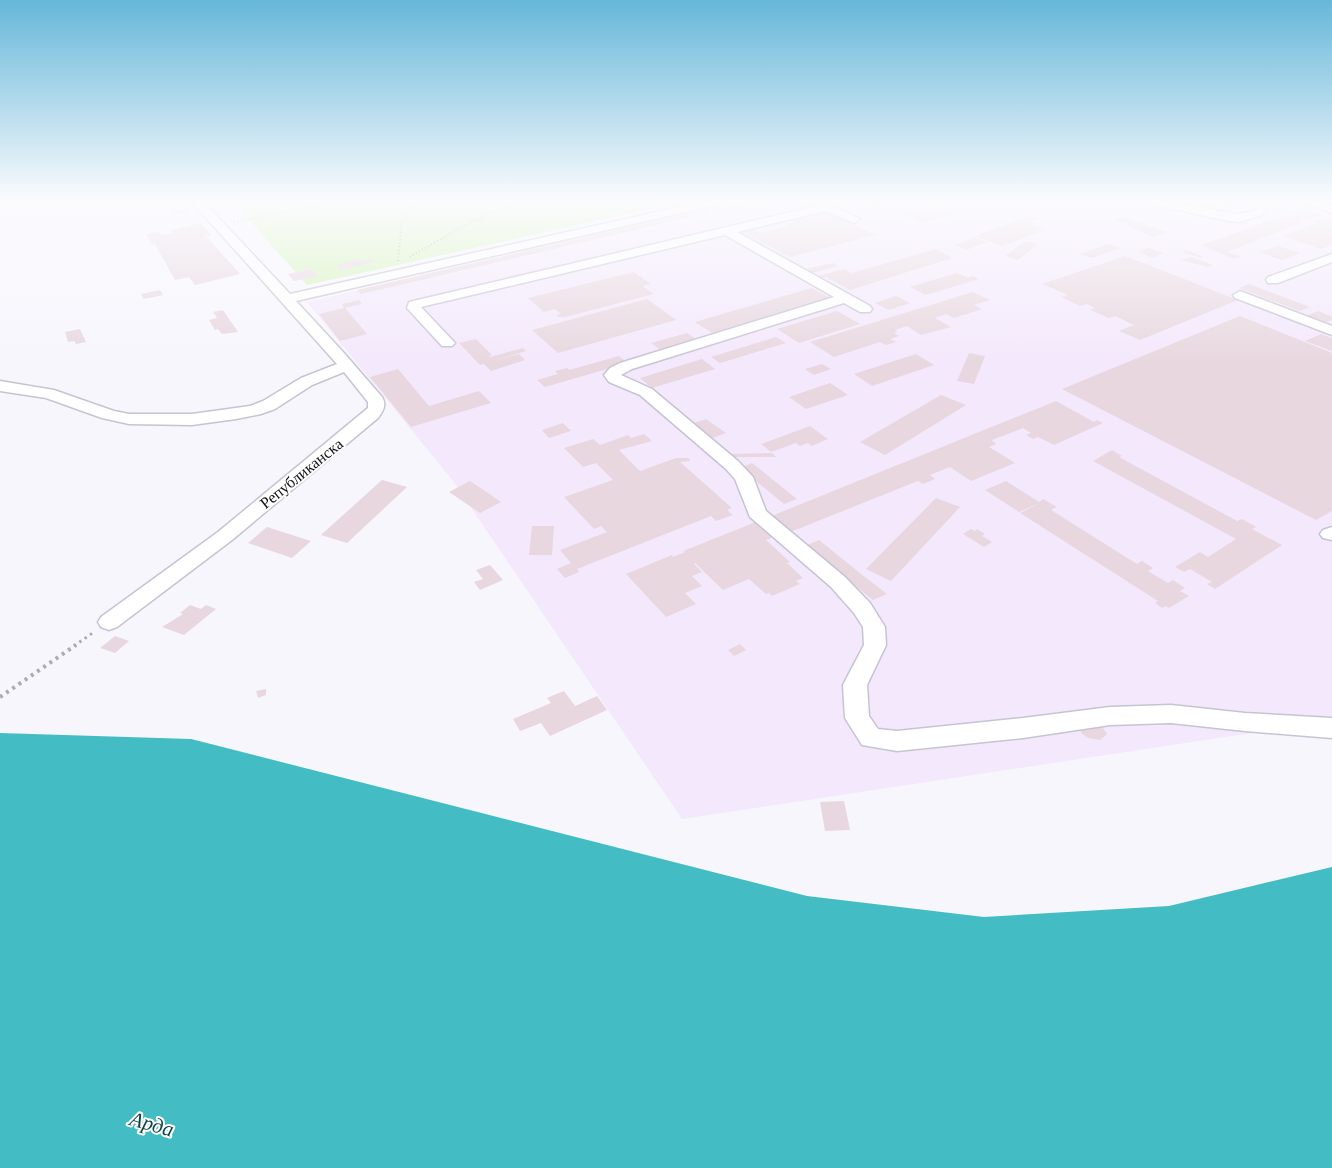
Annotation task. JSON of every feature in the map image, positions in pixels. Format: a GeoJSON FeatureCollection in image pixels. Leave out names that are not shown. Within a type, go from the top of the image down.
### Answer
{"type":"FeatureCollection","features":[{"type":"Feature","properties":{"kind":"street","name":"Републиканска"},"geometry":{"type":"LineString","coordinates":[[109,622],[224,536],[372,414],[376,408],[376,401],[347,366],[248,256]]}},
{"type":"Feature","properties":{"kind":"street"},"geometry":{"type":"LineString","coordinates":[[287,299],[481,256]]}},
{"type":"Feature","properties":{"kind":"street"},"geometry":{"type":"LineString","coordinates":[[447,343],[414,308],[414,305],[623,256]]}},
{"type":"Feature","properties":{"kind":"street"},"geometry":{"type":"LineString","coordinates":[[770,256],[865,309]]}},
{"type":"Feature","properties":{"kind":"street"},"geometry":{"type":"LineString","coordinates":[[1273,280],[1332,258]]}},
{"type":"Feature","properties":{"kind":"street"},"geometry":{"type":"LineString","coordinates":[[1240,295],[1332,331]]}},
{"type":"Feature","properties":{"kind":"street"},"geometry":{"type":"LineString","coordinates":[[845,298],[626,366],[612,375],[615,379],[646,392],[732,465],[744,477],[757,513],[838,582],[862,608],[874,627],[875,645],[855,685],[857,718],[871,738],[897,741],[1023,728],[1110,716],[1171,714],[1245,722],[1332,728]]}},
{"type":"Feature","properties":{"kind":"street"},"geometry":{"type":"LineString","coordinates":[[0,386],[62,397],[114,416],[136,419],[225,417],[269,405],[295,387],[315,377],[347,366]]}},
{"type":"Feature","properties":{"kind":"path"},"geometry":{"type":"LineString","coordinates":[[399,256],[398,263],[411,256]]}},
{"type":"Feature","properties":{"kind":"path"},"geometry":{"type":"LineString","coordinates":[[0,697],[109,622]]}},
{"type":"Feature","properties":{"kind":"shaded area"},"geometry":{"type":"Polygon","coordinates":[[[509,256],[1332,256],[1332,721],[682,819],[453,481],[307,302],[509,256]]]}},
{"type":"Feature","properties":{"kind":"green space"},"geometry":{"type":"Polygon","coordinates":[[[281,256],[440,256],[307,285],[281,256]]]}},
{"type":"Feature","properties":{"kind":"water","name":"Арда"},"geometry":{"type":"Polygon","coordinates":[[[0,733],[191,739],[807,896],[984,917],[1169,906],[1332,867],[1332,1168],[0,1168],[0,733]]]}},
{"type":"Feature","properties":{"kind":"building"},"geometry":{"type":"Polygon","coordinates":[[[161,256],[223,256],[240,274],[195,285],[189,277],[175,280],[161,256]]]}},
{"type":"Feature","properties":{"kind":"building"},"geometry":{"type":"Polygon","coordinates":[[[506,256],[526,256],[361,294],[357,290],[506,256]]]}},
{"type":"Feature","properties":{"kind":"building"},"geometry":{"type":"Polygon","coordinates":[[[913,256],[948,256],[952,258],[850,290],[832,280],[826,280],[829,279],[826,277],[818,276],[844,269],[852,273],[913,256]]]}},
{"type":"Feature","properties":{"kind":"building"},"geometry":{"type":"Polygon","coordinates":[[[1006,256],[1024,256],[1018,260],[1006,256]]]}},
{"type":"Feature","properties":{"kind":"building"},"geometry":{"type":"Polygon","coordinates":[[[1084,256],[1098,256],[1091,258],[1084,256]]]}},
{"type":"Feature","properties":{"kind":"building"},"geometry":{"type":"Polygon","coordinates":[[[1125,256],[1238,300],[1140,340],[1119,331],[1134,325],[1115,316],[1109,318],[1090,310],[1095,308],[1087,304],[1080,306],[1061,297],[1068,295],[1042,284],[1125,256]]]}},
{"type":"Feature","properties":{"kind":"building"},"geometry":{"type":"Polygon","coordinates":[[[1226,256],[1241,256],[1234,259],[1226,256]]]}},
{"type":"Feature","properties":{"kind":"building"},"geometry":{"type":"Polygon","coordinates":[[[1270,256],[1294,256],[1282,260],[1270,256]]]}},
{"type":"Feature","properties":{"kind":"building"},"geometry":{"type":"Polygon","coordinates":[[[1190,257],[1213,265],[1207,267],[1181,260],[1190,257]]]}},
{"type":"Feature","properties":{"kind":"building"},"geometry":{"type":"Polygon","coordinates":[[[360,259],[361,261],[371,259],[374,262],[341,270],[336,265],[360,259]]]}},
{"type":"Feature","properties":{"kind":"building"},"geometry":{"type":"Polygon","coordinates":[[[833,263],[838,266],[812,273],[806,269],[833,263]]]}},
{"type":"Feature","properties":{"kind":"building"},"geometry":{"type":"Polygon","coordinates":[[[311,269],[318,276],[294,281],[288,274],[311,269]]]}},
{"type":"Feature","properties":{"kind":"building"},"geometry":{"type":"Polygon","coordinates":[[[634,272],[651,284],[642,286],[654,294],[565,317],[556,315],[561,314],[555,309],[544,312],[528,298],[634,272]]]}},
{"type":"Feature","properties":{"kind":"building"},"geometry":{"type":"Polygon","coordinates":[[[957,273],[968,278],[973,276],[979,279],[926,295],[910,287],[957,273]]]}},
{"type":"Feature","properties":{"kind":"building"},"geometry":{"type":"Polygon","coordinates":[[[1249,284],[1310,307],[1300,311],[1239,288],[1249,284]]]}},
{"type":"Feature","properties":{"kind":"building"},"geometry":{"type":"Polygon","coordinates":[[[812,288],[830,298],[712,333],[695,322],[812,288]]]}},
{"type":"Feature","properties":{"kind":"building"},"geometry":{"type":"Polygon","coordinates":[[[160,290],[163,295],[144,299],[141,294],[160,290]]]}},
{"type":"Feature","properties":{"kind":"building"},"geometry":{"type":"Polygon","coordinates":[[[973,292],[990,300],[974,305],[982,309],[954,318],[946,314],[935,318],[951,327],[921,335],[907,326],[895,330],[898,332],[894,333],[899,336],[890,339],[896,342],[886,345],[880,342],[834,357],[810,342],[973,292]]]}},
{"type":"Feature","properties":{"kind":"building"},"geometry":{"type":"Polygon","coordinates":[[[896,296],[910,303],[889,310],[875,303],[896,296]]]}},
{"type":"Feature","properties":{"kind":"building"},"geometry":{"type":"Polygon","coordinates":[[[647,299],[676,320],[558,353],[532,330],[647,299]]]}},
{"type":"Feature","properties":{"kind":"building"},"geometry":{"type":"Polygon","coordinates":[[[359,300],[362,304],[345,308],[367,334],[340,341],[319,314],[344,308],[342,304],[359,300]]]}},
{"type":"Feature","properties":{"kind":"building"},"geometry":{"type":"Polygon","coordinates":[[[223,310],[238,332],[222,334],[218,329],[215,330],[209,320],[217,318],[213,312],[223,310]]]}},
{"type":"Feature","properties":{"kind":"building"},"geometry":{"type":"Polygon","coordinates":[[[837,311],[860,324],[799,343],[777,329],[837,311]]]}},
{"type":"Feature","properties":{"kind":"building"},"geometry":{"type":"Polygon","coordinates":[[[1318,311],[1332,317],[1332,320],[1322,324],[1304,317],[1318,311]]]}},
{"type":"Feature","properties":{"kind":"building"},"geometry":{"type":"Polygon","coordinates":[[[1240,316],[1332,353],[1332,511],[1316,520],[1062,389],[1240,316]]]}},
{"type":"Feature","properties":{"kind":"building"},"geometry":{"type":"Polygon","coordinates":[[[80,329],[86,342],[76,344],[74,341],[68,342],[65,332],[80,329]]]}},
{"type":"Feature","properties":{"kind":"building"},"geometry":{"type":"Polygon","coordinates":[[[687,333],[696,339],[691,341],[694,343],[663,352],[651,343],[687,333]]]}},
{"type":"Feature","properties":{"kind":"building"},"geometry":{"type":"Polygon","coordinates":[[[1321,334],[1332,338],[1332,351],[1305,341],[1321,334]]]}},
{"type":"Feature","properties":{"kind":"building"},"geometry":{"type":"Polygon","coordinates":[[[776,337],[786,343],[720,363],[711,357],[776,337]]]}},
{"type":"Feature","properties":{"kind":"building"},"geometry":{"type":"Polygon","coordinates":[[[476,339],[492,355],[490,357],[523,348],[526,351],[494,361],[519,354],[525,360],[491,371],[484,364],[480,365],[459,343],[476,339]]]}},
{"type":"Feature","properties":{"kind":"building"},"geometry":{"type":"Polygon","coordinates":[[[969,353],[985,356],[974,384],[957,381],[969,353]]]}},
{"type":"Feature","properties":{"kind":"building"},"geometry":{"type":"Polygon","coordinates":[[[916,354],[934,365],[872,386],[854,374],[916,354]]]}},
{"type":"Feature","properties":{"kind":"building"},"geometry":{"type":"Polygon","coordinates":[[[619,356],[628,363],[545,387],[537,380],[558,374],[555,371],[567,368],[569,370],[619,356]]]}},
{"type":"Feature","properties":{"kind":"building"},"geometry":{"type":"Polygon","coordinates":[[[702,359],[715,369],[652,388],[640,378],[702,359]]]}},
{"type":"Feature","properties":{"kind":"building"},"geometry":{"type":"Polygon","coordinates":[[[822,364],[831,369],[814,375],[805,369],[822,364]]]}},
{"type":"Feature","properties":{"kind":"building"},"geometry":{"type":"Polygon","coordinates":[[[398,369],[429,406],[479,391],[491,403],[411,427],[370,377],[398,369]]]}},
{"type":"Feature","properties":{"kind":"building"},"geometry":{"type":"Polygon","coordinates":[[[830,383],[848,395],[806,409],[789,397],[830,383]]]}},
{"type":"Feature","properties":{"kind":"building"},"geometry":{"type":"Polygon","coordinates":[[[941,395],[966,405],[885,455],[860,442],[941,395]]]}},
{"type":"Feature","properties":{"kind":"building"},"geometry":{"type":"Polygon","coordinates":[[[1056,401],[1094,422],[1097,420],[1103,423],[1054,445],[1038,437],[1033,439],[1026,435],[1031,433],[1023,428],[992,440],[996,444],[989,447],[1015,463],[971,481],[950,467],[930,475],[935,479],[923,484],[918,481],[788,533],[769,517],[1056,401]]]}},
{"type":"Feature","properties":{"kind":"building"},"geometry":{"type":"Polygon","coordinates":[[[706,419],[726,433],[713,438],[694,423],[706,419]]]}},
{"type":"Feature","properties":{"kind":"building"},"geometry":{"type":"Polygon","coordinates":[[[563,423],[571,431],[549,438],[542,430],[563,423]]]}},
{"type":"Feature","properties":{"kind":"building"},"geometry":{"type":"Polygon","coordinates":[[[810,426],[828,439],[812,446],[808,443],[800,446],[796,443],[771,452],[761,444],[810,426]]]}},
{"type":"Feature","properties":{"kind":"building"},"geometry":{"type":"Polygon","coordinates":[[[644,434],[652,441],[619,450],[640,471],[676,458],[689,458],[690,461],[680,462],[732,508],[727,510],[733,515],[716,521],[711,516],[577,569],[579,572],[565,578],[557,569],[571,563],[560,550],[607,532],[601,526],[594,529],[564,497],[613,480],[596,463],[583,467],[564,448],[593,439],[600,445],[628,435],[631,438],[644,434]]]}},
{"type":"Feature","properties":{"kind":"building"},"geometry":{"type":"Polygon","coordinates":[[[1112,450],[1122,456],[1119,457],[1237,521],[1242,519],[1256,527],[1252,529],[1282,545],[1215,589],[1207,584],[1212,582],[1190,569],[1184,572],[1175,567],[1200,552],[1208,557],[1236,539],[1093,461],[1112,450]]]}},
{"type":"Feature","properties":{"kind":"building"},"geometry":{"type":"Polygon","coordinates":[[[772,453],[776,457],[733,457],[732,454],[772,453]]]}},
{"type":"Feature","properties":{"kind":"building"},"geometry":{"type":"Polygon","coordinates":[[[752,463],[797,499],[784,504],[740,468],[752,463]]]}},
{"type":"Feature","properties":{"kind":"building"},"geometry":{"type":"Polygon","coordinates":[[[382,480],[407,487],[347,543],[321,535],[382,480]]]}},
{"type":"Feature","properties":{"kind":"building"},"geometry":{"type":"Polygon","coordinates":[[[470,481],[501,502],[480,513],[449,492],[470,481]]]}},
{"type":"Feature","properties":{"kind":"building"},"geometry":{"type":"Polygon","coordinates":[[[1006,481],[1039,502],[1043,499],[1057,507],[1051,510],[1137,564],[1142,561],[1153,568],[1148,571],[1168,583],[1173,580],[1185,588],[1180,591],[1189,596],[1169,608],[1166,606],[1162,608],[1155,603],[1158,601],[1020,513],[1040,503],[1019,512],[985,490],[1006,481]]]}},
{"type":"Feature","properties":{"kind":"building"},"geometry":{"type":"Polygon","coordinates":[[[936,498],[960,507],[891,581],[866,569],[936,498]]]}},
{"type":"Feature","properties":{"kind":"building"},"geometry":{"type":"Polygon","coordinates":[[[756,522],[774,537],[766,540],[790,562],[787,563],[803,578],[796,581],[800,584],[772,596],[769,593],[766,594],[749,579],[723,590],[695,563],[702,572],[692,576],[702,586],[685,593],[696,604],[666,617],[626,574],[672,555],[673,557],[685,552],[683,551],[756,522]]]}},
{"type":"Feature","properties":{"kind":"building"},"geometry":{"type":"Polygon","coordinates":[[[532,526],[554,526],[552,555],[529,555],[532,526]]]}},
{"type":"Feature","properties":{"kind":"building"},"geometry":{"type":"Polygon","coordinates":[[[267,527],[311,541],[292,558],[248,543],[267,527]]]}},
{"type":"Feature","properties":{"kind":"building"},"geometry":{"type":"Polygon","coordinates":[[[971,529],[975,531],[977,529],[985,534],[982,536],[992,542],[984,547],[963,534],[971,529]]]}},
{"type":"Feature","properties":{"kind":"building"},"geometry":{"type":"Polygon","coordinates":[[[819,540],[887,594],[873,600],[805,546],[819,540]]]}},
{"type":"Feature","properties":{"kind":"building"},"geometry":{"type":"Polygon","coordinates":[[[490,565],[503,580],[480,590],[474,582],[483,579],[476,570],[490,565]]]}},
{"type":"Feature","properties":{"kind":"building"},"geometry":{"type":"Polygon","coordinates":[[[190,605],[201,609],[206,605],[216,609],[184,635],[162,627],[183,614],[180,613],[190,605]]]}},
{"type":"Feature","properties":{"kind":"building"},"geometry":{"type":"Polygon","coordinates":[[[115,636],[129,641],[115,653],[100,648],[115,636]]]}},
{"type":"Feature","properties":{"kind":"building"},"geometry":{"type":"Polygon","coordinates":[[[740,644],[746,650],[734,656],[728,650],[740,644]]]}},
{"type":"Feature","properties":{"kind":"building"},"geometry":{"type":"Polygon","coordinates":[[[266,689],[266,695],[258,698],[256,691],[266,689]]]}},
{"type":"Feature","properties":{"kind":"building"},"geometry":{"type":"Polygon","coordinates":[[[564,691],[575,706],[597,696],[607,710],[550,736],[541,723],[520,731],[513,719],[551,703],[547,698],[564,691]]]}},
{"type":"Feature","properties":{"kind":"building"},"geometry":{"type":"Polygon","coordinates":[[[1101,725],[1107,734],[1100,740],[1088,738],[1079,729],[1101,725]]]}},
{"type":"Feature","properties":{"kind":"building"},"geometry":{"type":"Polygon","coordinates":[[[844,801],[850,830],[825,831],[820,802],[844,801]]]}}]}
